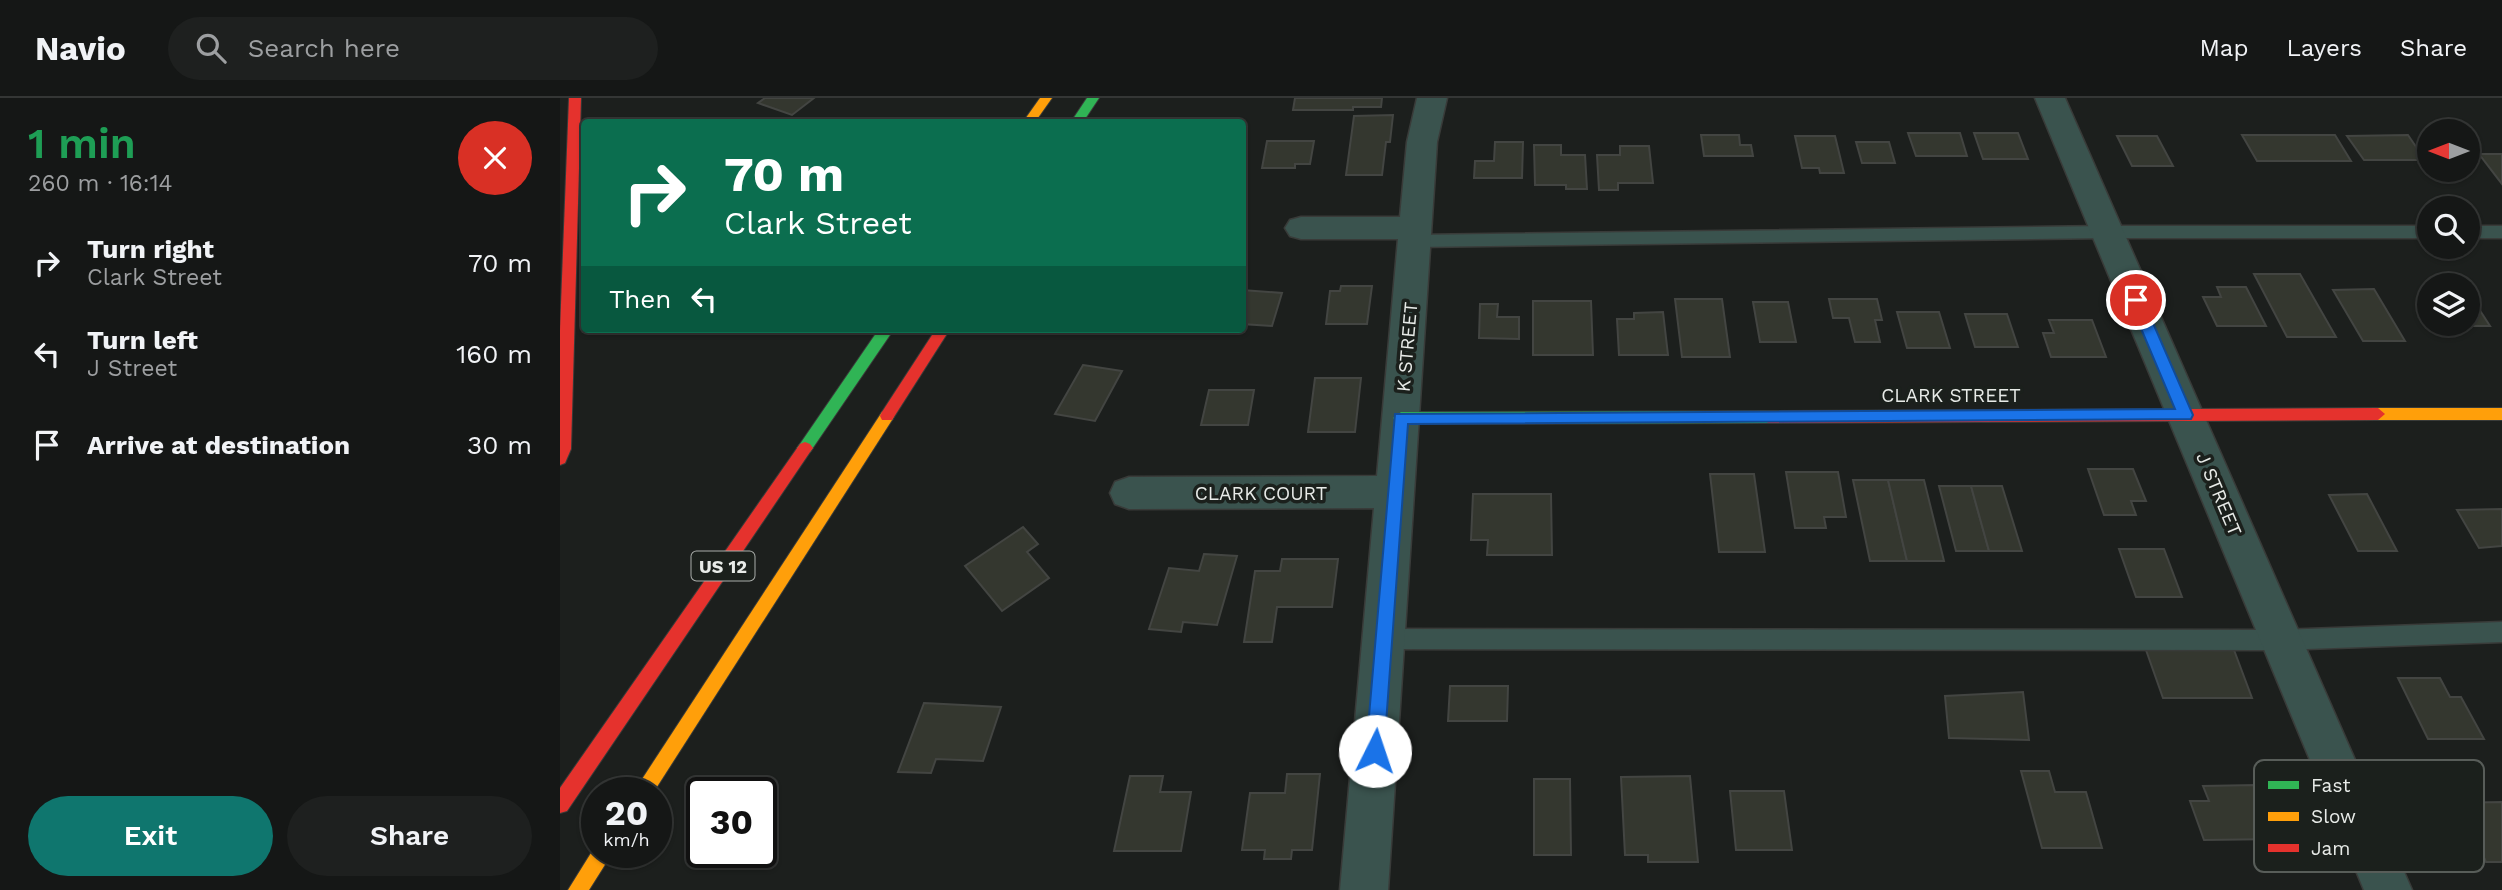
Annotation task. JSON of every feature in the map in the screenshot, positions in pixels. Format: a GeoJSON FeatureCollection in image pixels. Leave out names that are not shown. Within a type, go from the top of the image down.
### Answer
{"type":"FeatureCollection","features":[{"type":"Feature","properties":{"kind":"main road"},"geometry":{"type":"LineString","coordinates":[[560,459],[563,449],[575,98]]}},
{"type":"Feature","properties":{"kind":"main road"},"geometry":{"type":"LineString","coordinates":[[1031,119],[1045,98]]}},
{"type":"Feature","properties":{"kind":"main road"},"geometry":{"type":"LineString","coordinates":[[1079,119],[1093,98]]}},
{"type":"Feature","properties":{"kind":"main road","name":"US 12"},"geometry":{"type":"LineString","coordinates":[[560,804],[884,333]]}},
{"type":"Feature","properties":{"kind":"main road","name":"US 12"},"geometry":{"type":"LineString","coordinates":[[652,777],[940,333]]}},
{"type":"Feature","properties":{"kind":"main road","name":"CLARK STREET"},"geometry":{"type":"LineString","coordinates":[[1401,418],[2502,414]]}},
{"type":"Feature","properties":{"kind":"main road"},"geometry":{"type":"LineString","coordinates":[[579,890],[593,868]]}},
{"type":"Feature","properties":{"kind":"street","name":"K STREET"},"geometry":{"type":"LineString","coordinates":[[1364,890],[1422,142],[1432,98]]}},
{"type":"Feature","properties":{"kind":"street","name":"J STREET"},"geometry":{"type":"LineString","coordinates":[[2050,98],[2332,760]]}},
{"type":"Feature","properties":{"kind":"street"},"geometry":{"type":"LineString","coordinates":[[1301,228],[1416,235]]}},
{"type":"Feature","properties":{"kind":"street","name":"CLARK COURT"},"geometry":{"type":"LineString","coordinates":[[1129,493],[1394,492]]}},
{"type":"Feature","properties":{"kind":"street","name":"J STREET"},"geometry":{"type":"LineString","coordinates":[[2380,872],[2388,890]]}},
{"type":"Feature","properties":{"kind":"lane"},"geometry":{"type":"LineString","coordinates":[[1416,235],[2417,232]]}},
{"type":"Feature","properties":{"kind":"lane"},"geometry":{"type":"LineString","coordinates":[[2480,232],[2502,232]]}},
{"type":"Feature","properties":{"kind":"lane"},"geometry":{"type":"LineString","coordinates":[[1384,639],[2281,640],[2502,632]]}},
{"type":"Feature","properties":{"kind":"building"},"geometry":{"type":"Polygon","coordinates":[[[765,98],[814,98],[792,115],[758,103],[765,98]]]}},
{"type":"Feature","properties":{"kind":"building"},"geometry":{"type":"Polygon","coordinates":[[[1295,98],[1382,98],[1381,107],[1293,110],[1295,98]]]}},
{"type":"Feature","properties":{"kind":"building"},"geometry":{"type":"Polygon","coordinates":[[[1393,115],[1382,175],[1346,175],[1354,116],[1393,115]]]}},
{"type":"Feature","properties":{"kind":"building"},"geometry":{"type":"Polygon","coordinates":[[[1908,133],[1960,133],[1967,156],[1916,156],[1908,133]]]}},
{"type":"Feature","properties":{"kind":"building"},"geometry":{"type":"Polygon","coordinates":[[[1974,133],[2018,133],[2028,159],[1983,159],[1974,133]]]}},
{"type":"Feature","properties":{"kind":"building"},"geometry":{"type":"Polygon","coordinates":[[[1701,135],[1739,135],[1740,145],[1751,145],[1753,156],[1704,156],[1701,135]]]}},
{"type":"Feature","properties":{"kind":"building"},"geometry":{"type":"Polygon","coordinates":[[[2242,135],[2335,135],[2351,161],[2257,161],[2242,135]]]}},
{"type":"Feature","properties":{"kind":"building"},"geometry":{"type":"Polygon","coordinates":[[[2408,135],[2417,148],[2417,160],[2364,160],[2347,136],[2408,135]]]}},
{"type":"Feature","properties":{"kind":"building"},"geometry":{"type":"Polygon","coordinates":[[[1795,136],[1835,136],[1844,173],[1820,173],[1819,168],[1802,168],[1795,136]]]}},
{"type":"Feature","properties":{"kind":"building"},"geometry":{"type":"Polygon","coordinates":[[[2117,136],[2157,136],[2173,166],[2132,166],[2117,136]]]}},
{"type":"Feature","properties":{"kind":"building"},"geometry":{"type":"Polygon","coordinates":[[[1267,141],[1314,141],[1310,164],[1295,164],[1295,168],[1262,168],[1267,141]]]}},
{"type":"Feature","properties":{"kind":"building"},"geometry":{"type":"Polygon","coordinates":[[[1495,142],[1523,142],[1522,178],[1474,178],[1475,161],[1494,161],[1495,142]]]}},
{"type":"Feature","properties":{"kind":"building"},"geometry":{"type":"Polygon","coordinates":[[[1856,142],[1889,142],[1895,163],[1862,163],[1856,142]]]}},
{"type":"Feature","properties":{"kind":"building"},"geometry":{"type":"Polygon","coordinates":[[[1534,145],[1561,145],[1561,155],[1585,155],[1587,189],[1566,189],[1566,185],[1535,185],[1534,145]]]}},
{"type":"Feature","properties":{"kind":"building"},"geometry":{"type":"Polygon","coordinates":[[[1620,146],[1649,146],[1653,183],[1618,183],[1618,190],[1599,190],[1597,155],[1620,155],[1620,146]]]}},
{"type":"Feature","properties":{"kind":"building"},"geometry":{"type":"Polygon","coordinates":[[[2480,154],[2502,154],[2502,184],[2480,155],[2480,154]]]}},
{"type":"Feature","properties":{"kind":"building"},"geometry":{"type":"Polygon","coordinates":[[[2254,274],[2300,274],[2336,337],[2287,337],[2254,274]]]}},
{"type":"Feature","properties":{"kind":"building"},"geometry":{"type":"Polygon","coordinates":[[[1341,286],[1372,286],[1367,324],[1326,324],[1330,291],[1340,291],[1341,286]]]}},
{"type":"Feature","properties":{"kind":"building"},"geometry":{"type":"Polygon","coordinates":[[[2217,287],[2246,287],[2266,326],[2217,326],[2203,297],[2221,297],[2217,287]]]}},
{"type":"Feature","properties":{"kind":"building"},"geometry":{"type":"Polygon","coordinates":[[[2374,289],[2405,341],[2363,341],[2333,290],[2374,289]]]}},
{"type":"Feature","properties":{"kind":"building"},"geometry":{"type":"Polygon","coordinates":[[[1246,290],[1282,293],[1272,326],[1246,324],[1246,290]]]}},
{"type":"Feature","properties":{"kind":"building"},"geometry":{"type":"Polygon","coordinates":[[[1675,299],[1722,299],[1730,357],[1682,357],[1675,299]]]}},
{"type":"Feature","properties":{"kind":"building"},"geometry":{"type":"Polygon","coordinates":[[[1829,299],[1877,299],[1882,320],[1875,320],[1880,342],[1855,342],[1849,318],[1833,318],[1829,299]]]}},
{"type":"Feature","properties":{"kind":"building"},"geometry":{"type":"Polygon","coordinates":[[[1533,301],[1591,301],[1593,355],[1533,355],[1533,301]]]}},
{"type":"Feature","properties":{"kind":"building"},"geometry":{"type":"Polygon","coordinates":[[[1753,302],[1788,302],[1796,342],[1760,342],[1753,302]]]}},
{"type":"Feature","properties":{"kind":"building"},"geometry":{"type":"Polygon","coordinates":[[[1480,304],[1498,304],[1497,317],[1519,317],[1519,339],[1479,338],[1480,304]]]}},
{"type":"Feature","properties":{"kind":"building"},"geometry":{"type":"Polygon","coordinates":[[[2480,311],[2490,326],[2480,326],[2480,311]]]}},
{"type":"Feature","properties":{"kind":"building"},"geometry":{"type":"Polygon","coordinates":[[[1663,312],[1668,355],[1619,355],[1617,319],[1634,319],[1634,313],[1663,312]]]}},
{"type":"Feature","properties":{"kind":"building"},"geometry":{"type":"Polygon","coordinates":[[[1897,312],[1939,312],[1950,348],[1907,348],[1897,312]]]}},
{"type":"Feature","properties":{"kind":"building"},"geometry":{"type":"Polygon","coordinates":[[[1965,314],[2007,314],[2018,347],[1975,347],[1965,314]]]}},
{"type":"Feature","properties":{"kind":"building"},"geometry":{"type":"Polygon","coordinates":[[[2049,320],[2092,320],[2106,357],[2051,357],[2043,333],[2054,333],[2049,320]]]}},
{"type":"Feature","properties":{"kind":"building"},"geometry":{"type":"Polygon","coordinates":[[[1083,365],[1122,371],[1095,421],[1055,414],[1083,365]]]}},
{"type":"Feature","properties":{"kind":"building"},"geometry":{"type":"Polygon","coordinates":[[[1315,378],[1361,378],[1355,432],[1308,432],[1315,378]]]}},
{"type":"Feature","properties":{"kind":"building"},"geometry":{"type":"Polygon","coordinates":[[[1209,390],[1254,390],[1248,425],[1201,425],[1209,390]]]}},
{"type":"Feature","properties":{"kind":"building"},"geometry":{"type":"Polygon","coordinates":[[[2088,469],[2133,469],[2146,501],[2131,501],[2136,515],[2104,515],[2088,469]]]}},
{"type":"Feature","properties":{"kind":"building"},"geometry":{"type":"Polygon","coordinates":[[[1786,472],[1838,472],[1846,517],[1824,517],[1826,528],[1795,528],[1786,472]]]}},
{"type":"Feature","properties":{"kind":"building"},"geometry":{"type":"Polygon","coordinates":[[[1710,474],[1754,474],[1765,552],[1719,552],[1710,474]]]}},
{"type":"Feature","properties":{"kind":"building"},"geometry":{"type":"Polygon","coordinates":[[[1853,480],[1888,480],[1907,561],[1870,561],[1853,480]]]}},
{"type":"Feature","properties":{"kind":"building"},"geometry":{"type":"Polygon","coordinates":[[[1888,480],[1924,480],[1944,561],[1907,561],[1888,480]]]}},
{"type":"Feature","properties":{"kind":"building"},"geometry":{"type":"Polygon","coordinates":[[[1939,486],[1971,486],[1989,551],[1956,551],[1939,486]]]}},
{"type":"Feature","properties":{"kind":"building"},"geometry":{"type":"Polygon","coordinates":[[[1971,486],[2002,486],[2022,551],[1989,551],[1971,486]]]}},
{"type":"Feature","properties":{"kind":"building"},"geometry":{"type":"Polygon","coordinates":[[[1473,494],[1551,494],[1552,555],[1487,555],[1488,540],[1471,540],[1473,494]]]}},
{"type":"Feature","properties":{"kind":"building"},"geometry":{"type":"Polygon","coordinates":[[[2367,494],[2397,551],[2358,551],[2329,495],[2367,494]]]}},
{"type":"Feature","properties":{"kind":"building"},"geometry":{"type":"Polygon","coordinates":[[[2502,509],[2502,546],[2479,548],[2457,510],[2502,509]]]}},
{"type":"Feature","properties":{"kind":"building"},"geometry":{"type":"Polygon","coordinates":[[[1023,527],[1038,544],[1027,552],[1049,578],[1002,611],[965,566],[1023,527]]]}},
{"type":"Feature","properties":{"kind":"building"},"geometry":{"type":"Polygon","coordinates":[[[2119,549],[2164,549],[2182,597],[2136,597],[2119,549]]]}},
{"type":"Feature","properties":{"kind":"building"},"geometry":{"type":"Polygon","coordinates":[[[1204,554],[1237,556],[1217,625],[1183,622],[1181,632],[1149,629],[1169,568],[1199,571],[1204,554]]]}},
{"type":"Feature","properties":{"kind":"building"},"geometry":{"type":"Polygon","coordinates":[[[1282,559],[1338,559],[1332,607],[1277,607],[1272,642],[1244,642],[1255,571],[1280,571],[1282,559]]]}},
{"type":"Feature","properties":{"kind":"building"},"geometry":{"type":"Polygon","coordinates":[[[2146,650],[2234,650],[2252,698],[2163,698],[2146,650]]]}},
{"type":"Feature","properties":{"kind":"building"},"geometry":{"type":"Polygon","coordinates":[[[2398,678],[2440,678],[2450,697],[2461,697],[2484,739],[2428,739],[2398,678]]]}},
{"type":"Feature","properties":{"kind":"building"},"geometry":{"type":"Polygon","coordinates":[[[1450,686],[1508,686],[1507,721],[1448,721],[1450,686]]]}},
{"type":"Feature","properties":{"kind":"building"},"geometry":{"type":"Polygon","coordinates":[[[2023,692],[2029,740],[1949,738],[1945,696],[2023,692]]]}},
{"type":"Feature","properties":{"kind":"building"},"geometry":{"type":"Polygon","coordinates":[[[924,703],[1001,707],[983,761],[936,759],[931,773],[898,772],[924,703]]]}},
{"type":"Feature","properties":{"kind":"building"},"geometry":{"type":"Polygon","coordinates":[[[2021,771],[2049,771],[2055,792],[2086,792],[2102,848],[2042,848],[2021,771]]]}},
{"type":"Feature","properties":{"kind":"building"},"geometry":{"type":"Polygon","coordinates":[[[1287,774],[1320,774],[1312,850],[1292,850],[1291,859],[1264,859],[1265,850],[1242,850],[1250,793],[1285,793],[1287,774]]]}},
{"type":"Feature","properties":{"kind":"building"},"geometry":{"type":"Polygon","coordinates":[[[1130,776],[1163,776],[1160,792],[1191,792],[1181,851],[1114,851],[1130,776]]]}},
{"type":"Feature","properties":{"kind":"building"},"geometry":{"type":"Polygon","coordinates":[[[1690,776],[1698,862],[1648,862],[1648,855],[1625,855],[1621,777],[1690,776]]]}},
{"type":"Feature","properties":{"kind":"building"},"geometry":{"type":"Polygon","coordinates":[[[1534,779],[1570,779],[1571,855],[1534,855],[1534,779]]]}},
{"type":"Feature","properties":{"kind":"building"},"geometry":{"type":"Polygon","coordinates":[[[2254,785],[2254,839],[2204,840],[2190,801],[2209,801],[2203,786],[2254,785]]]}},
{"type":"Feature","properties":{"kind":"building"},"geometry":{"type":"Polygon","coordinates":[[[1730,791],[1784,791],[1792,850],[1736,850],[1730,791]]]}},
{"type":"Feature","properties":{"kind":"building"},"geometry":{"type":"Polygon","coordinates":[[[2484,802],[2502,802],[2502,862],[2486,862],[2484,858],[2484,802]]]}},
{"type":"Feature","properties":{"kind":"traffic: fast"},"geometry":{"type":"LineString","coordinates":[[1079,119],[1093,98]]}},
{"type":"Feature","properties":{"kind":"traffic: fast"},"geometry":{"type":"LineString","coordinates":[[805,448],[884,333]]}},
{"type":"Feature","properties":{"kind":"traffic: fast"},"geometry":{"type":"LineString","coordinates":[[1401,418],[1768,417]]}},
{"type":"Feature","properties":{"kind":"traffic: slow"},"geometry":{"type":"LineString","coordinates":[[1031,119],[1046,98]]}},
{"type":"Feature","properties":{"kind":"traffic: slow"},"geometry":{"type":"LineString","coordinates":[[2378,414],[2502,414]]}},
{"type":"Feature","properties":{"kind":"traffic: slow"},"geometry":{"type":"LineString","coordinates":[[652,777],[887,416]]}},
{"type":"Feature","properties":{"kind":"traffic: slow"},"geometry":{"type":"LineString","coordinates":[[578,890],[592,868]]}},
{"type":"Feature","properties":{"kind":"traffic: jam"},"geometry":{"type":"LineString","coordinates":[[560,459],[563,449],[575,98]]}},
{"type":"Feature","properties":{"kind":"traffic: jam"},"geometry":{"type":"LineString","coordinates":[[887,416],[940,333]]}},
{"type":"Feature","properties":{"kind":"traffic: jam"},"geometry":{"type":"LineString","coordinates":[[1768,417],[2378,414]]}},
{"type":"Feature","properties":{"kind":"traffic: jam"},"geometry":{"type":"LineString","coordinates":[[560,804],[805,448]]}},
{"type":"Feature","properties":{"kind":"route"},"geometry":{"type":"LineString","coordinates":[[1375,751],[1401,418],[2185,415],[2136,300]]}}]}
